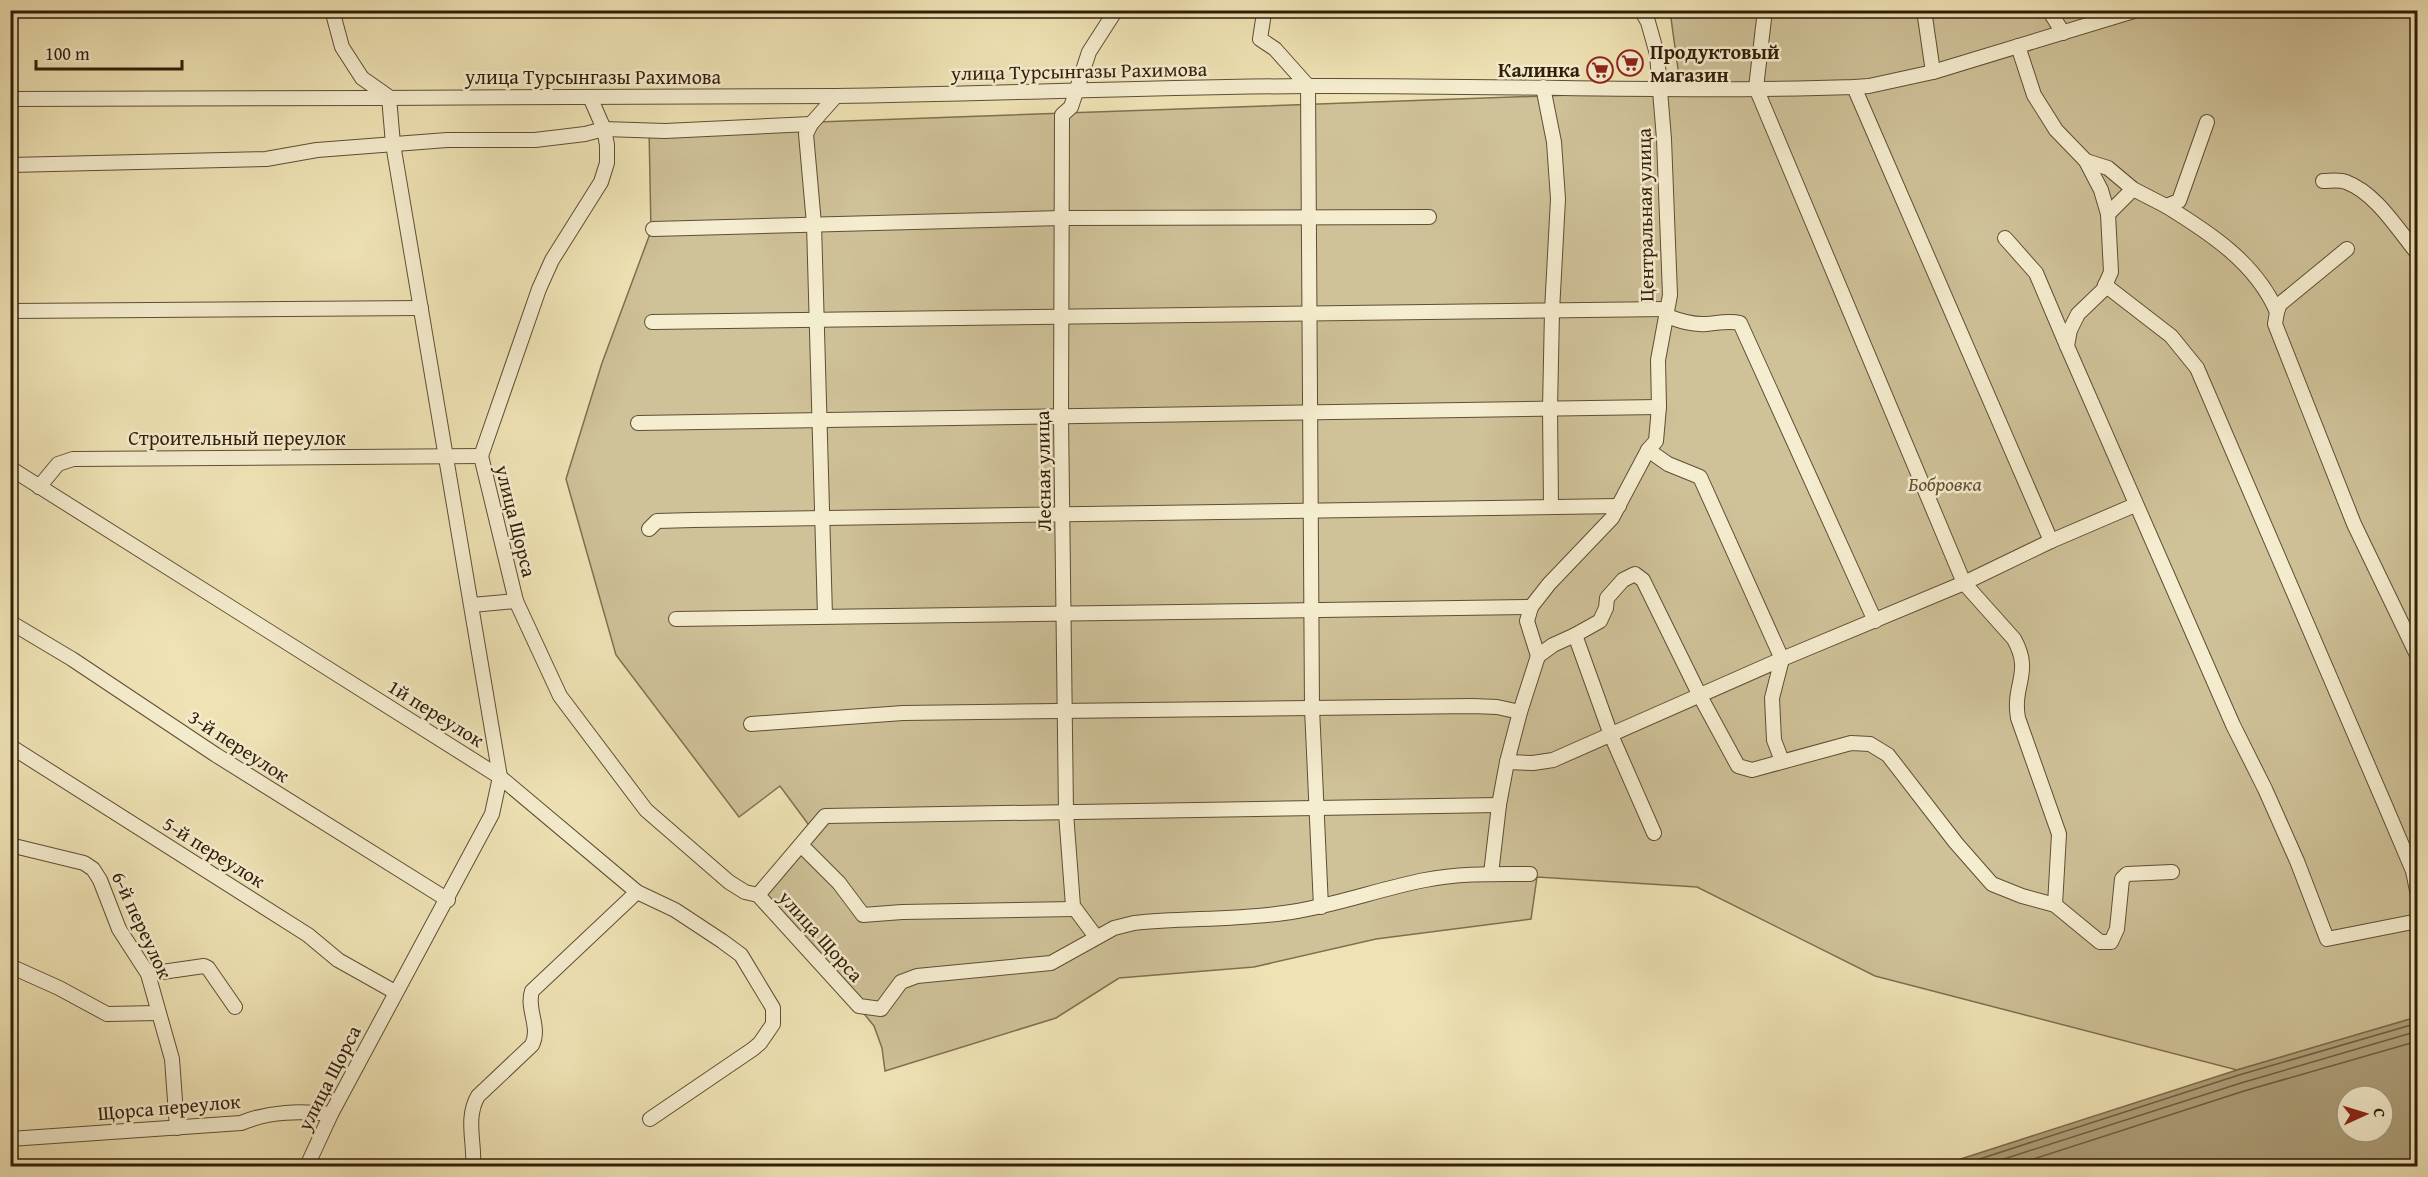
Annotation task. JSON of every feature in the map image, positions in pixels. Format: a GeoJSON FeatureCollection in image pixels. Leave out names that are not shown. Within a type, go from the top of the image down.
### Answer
{"type":"FeatureCollection","features":[{"type":"Feature","properties":{"kind":"street"},"geometry":{"type":"LineString","coordinates":[[332,10],[342,47],[362,78],[389,97]]}},
{"type":"Feature","properties":{"kind":"street","name":"Лесная улица"},"geometry":{"type":"LineString","coordinates":[[1074,909],[1066,813],[1061,417],[1062,115],[1071,107],[1089,52],[1116,10]]}},
{"type":"Feature","properties":{"kind":"street"},"geometry":{"type":"LineString","coordinates":[[1268,10],[1263,13],[1260,39],[1275,49],[1308,86],[1312,708],[1321,907]]}},
{"type":"Feature","properties":{"kind":"street","name":"Центральная улица"},"geometry":{"type":"LineString","coordinates":[[1531,607],[1549,584],[1612,518],[1648,450],[1656,441],[1659,407],[1658,360],[1670,294],[1667,202],[1657,54],[1648,22],[1641,10]]}},
{"type":"Feature","properties":{"kind":"street"},"geometry":{"type":"LineString","coordinates":[[1765,10],[1756,88],[1964,583],[2013,639],[2024,663],[2015,701],[2018,718],[2059,834],[2055,905]]}},
{"type":"Feature","properties":{"kind":"street"},"geometry":{"type":"LineString","coordinates":[[1924,10],[1933,72]]}},
{"type":"Feature","properties":{"kind":"street"},"geometry":{"type":"LineString","coordinates":[[2049,10],[2063,33]]}},
{"type":"Feature","properties":{"kind":"street","name":"улица Турсынгазы Рахимова"},"geometry":{"type":"LineString","coordinates":[[10,99],[836,96],[982,94],[1078,89],[1308,86],[1659,89],[1854,87],[1869,86],[1933,72],[2063,33],[2115,14],[2137,10]]}},
{"type":"Feature","properties":{"kind":"street"},"geometry":{"type":"LineString","coordinates":[[2018,46],[2034,95],[2056,130],[2086,161],[2101,190],[2108,214],[2111,272],[2105,285],[2078,314],[2070,330],[2067,346]]}},
{"type":"Feature","properties":{"kind":"street"},"geometry":{"type":"LineString","coordinates":[[1543,87],[1554,142],[1558,199],[1552,311],[1551,507]]}},
{"type":"Feature","properties":{"kind":"street"},"geometry":{"type":"LineString","coordinates":[[1854,87],[2051,541]]}},
{"type":"Feature","properties":{"kind":"street"},"geometry":{"type":"LineString","coordinates":[[825,616],[814,224],[806,134],[811,124],[836,96]]}},
{"type":"Feature","properties":{"kind":"street","name":"улица Щорса"},"geometry":{"type":"LineString","coordinates":[[307,1167],[331,1114],[395,992],[448,900],[492,814],[500,777],[393,144],[389,97]]}},
{"type":"Feature","properties":{"kind":"street","name":"улица Щорса"},"geometry":{"type":"LineString","coordinates":[[590,97],[604,129],[607,163],[601,182],[552,260],[539,289],[481,456],[516,601],[560,696],[646,810],[729,882],[745,892],[758,895],[860,1006],[881,1009],[901,982],[916,976],[1038,966],[1051,963],[1096,937]]}},
{"type":"Feature","properties":{"kind":"street"},"geometry":{"type":"LineString","coordinates":[[2166,206],[2179,201],[2207,122]]}},
{"type":"Feature","properties":{"kind":"street"},"geometry":{"type":"LineString","coordinates":[[10,165],[266,159],[317,150],[447,140],[535,140],[585,134],[604,129],[665,131],[811,124]]}},
{"type":"Feature","properties":{"kind":"street"},"geometry":{"type":"LineString","coordinates":[[2086,161],[2108,168],[2133,189],[2166,206],[2231,250],[2261,283],[2277,312]]}},
{"type":"Feature","properties":{"kind":"street"},"geometry":{"type":"LineString","coordinates":[[2323,181],[2344,181],[2364,192],[2418,254]]}},
{"type":"Feature","properties":{"kind":"street"},"geometry":{"type":"LineString","coordinates":[[2108,214],[2133,189]]}},
{"type":"Feature","properties":{"kind":"street"},"geometry":{"type":"LineString","coordinates":[[653,229],[1061,218],[1429,217]]}},
{"type":"Feature","properties":{"kind":"street"},"geometry":{"type":"LineString","coordinates":[[2005,238],[2036,273],[2233,726],[2265,789],[2297,861],[2327,939],[2418,921]]}},
{"type":"Feature","properties":{"kind":"street"},"geometry":{"type":"LineString","coordinates":[[2347,249],[2280,303],[2275,324],[2354,524],[2418,657]]}},
{"type":"Feature","properties":{"kind":"street"},"geometry":{"type":"LineString","coordinates":[[2105,285],[2171,336],[2197,368],[2390,816],[2413,871],[2418,895]]}},
{"type":"Feature","properties":{"kind":"street"},"geometry":{"type":"LineString","coordinates":[[10,311],[421,308]]}},
{"type":"Feature","properties":{"kind":"street"},"geometry":{"type":"LineString","coordinates":[[652,322],[1552,311],[1667,312],[1684,322],[1705,324],[1729,320],[1740,323],[1875,621]]}},
{"type":"Feature","properties":{"kind":"street"},"geometry":{"type":"LineString","coordinates":[[638,423],[1659,407]]}},
{"type":"Feature","properties":{"kind":"street"},"geometry":{"type":"LineString","coordinates":[[1648,450],[1668,464],[1700,477],[1782,659],[1772,698],[1774,740],[1782,761]]}},
{"type":"Feature","properties":{"kind":"street","name":"Строительный переулок"},"geometry":{"type":"LineString","coordinates":[[39,487],[58,464],[73,459],[481,456]]}},
{"type":"Feature","properties":{"kind":"street","name":"1й переулок"},"geometry":{"type":"LineString","coordinates":[[10,468],[500,777],[637,892],[675,910],[741,955],[774,1008],[773,1024],[760,1043],[650,1119]]}},
{"type":"Feature","properties":{"kind":"street"},"geometry":{"type":"LineString","coordinates":[[1507,762],[1533,763],[1553,760],[1782,659],[1964,583],[2051,541],[2135,505]]}},
{"type":"Feature","properties":{"kind":"street"},"geometry":{"type":"LineString","coordinates":[[650,529],[657,521],[1619,506]]}},
{"type":"Feature","properties":{"kind":"street"},"geometry":{"type":"LineString","coordinates":[[1538,656],[1553,645],[1600,621],[1606,608],[1607,598],[1623,580],[1635,573],[1642,580],[1738,766],[1752,770],[1851,743],[1870,744],[1888,755],[1956,843],[1992,884],[2022,896],[2055,905],[2100,942],[2111,942],[2116,929],[2122,879],[2127,874],[2172,872]]}},
{"type":"Feature","properties":{"kind":"street"},"geometry":{"type":"LineString","coordinates":[[472,605],[516,601]]}},
{"type":"Feature","properties":{"kind":"street"},"geometry":{"type":"LineString","coordinates":[[676,619],[1531,607],[1527,621],[1538,656],[1507,762],[1498,805],[1491,874]]}},
{"type":"Feature","properties":{"kind":"street","name":"3-й переулок"},"geometry":{"type":"LineString","coordinates":[[10,622],[72,659],[216,755],[448,900]]}},
{"type":"Feature","properties":{"kind":"street"},"geometry":{"type":"LineString","coordinates":[[1575,635],[1611,735],[1654,833]]}},
{"type":"Feature","properties":{"kind":"street"},"geometry":{"type":"LineString","coordinates":[[751,724],[903,713],[1472,706],[1497,707],[1520,712]]}},
{"type":"Feature","properties":{"kind":"street","name":"5-й переулок"},"geometry":{"type":"LineString","coordinates":[[10,746],[308,935],[338,960],[395,992]]}},
{"type":"Feature","properties":{"kind":"street"},"geometry":{"type":"LineString","coordinates":[[758,895],[825,816],[1498,805]]}},
{"type":"Feature","properties":{"kind":"street","name":"6-й переулок"},"geometry":{"type":"LineString","coordinates":[[10,845],[84,862],[93,869],[100,880],[119,929],[148,974],[172,1059],[177,1128]]}},
{"type":"Feature","properties":{"kind":"street"},"geometry":{"type":"LineString","coordinates":[[801,845],[839,883],[863,915],[902,912],[1074,909],[1096,937],[1134,922],[1281,914],[1321,907],[1425,880],[1491,874],[1530,874]]}},
{"type":"Feature","properties":{"kind":"street"},"geometry":{"type":"LineString","coordinates":[[473,1167],[471,1118],[473,1104],[478,1096],[532,1045],[536,1038],[532,991],[637,892]]}},
{"type":"Feature","properties":{"kind":"street"},"geometry":{"type":"LineString","coordinates":[[10,966],[59,988],[107,1014],[158,1013]]}},
{"type":"Feature","properties":{"kind":"street"},"geometry":{"type":"LineString","coordinates":[[148,974],[204,966],[208,968],[235,1007]]}},
{"type":"Feature","properties":{"kind":"street","name":"Щорса переулок"},"geometry":{"type":"LineString","coordinates":[[10,1139],[241,1123],[260,1115],[282,1113],[331,1114]]}},
{"type":"Feature","properties":{"kind":"green space","name":"Бобровка"},"geometry":{"type":"Polygon","coordinates":[[[1670,11],[2417,11],[2417,1017],[2237,1070],[1875,976],[1697,887],[1537,877],[1531,919],[1376,939],[1254,967],[1119,978],[1056,1018],[885,1071],[882,1048],[874,1026],[830,972],[758,893],[814,832],[780,786],[739,817],[616,655],[566,479],[602,363],[651,231],[649,128],[1681,91],[1670,11]]]}},
{"type":"Feature","properties":{"kind":"water"},"geometry":{"type":"Polygon","coordinates":[[[2417,1017],[2417,1166],[1939,1166],[2237,1070],[2417,1017]]]}},
{"type":"Feature","properties":{"kind":"place","name":"Продуктовый магазин"},"geometry":{"type":"Point","coordinates":[1630,63]}},
{"type":"Feature","properties":{"kind":"place","name":"Калинка"},"geometry":{"type":"Point","coordinates":[1600,70]}}]}
